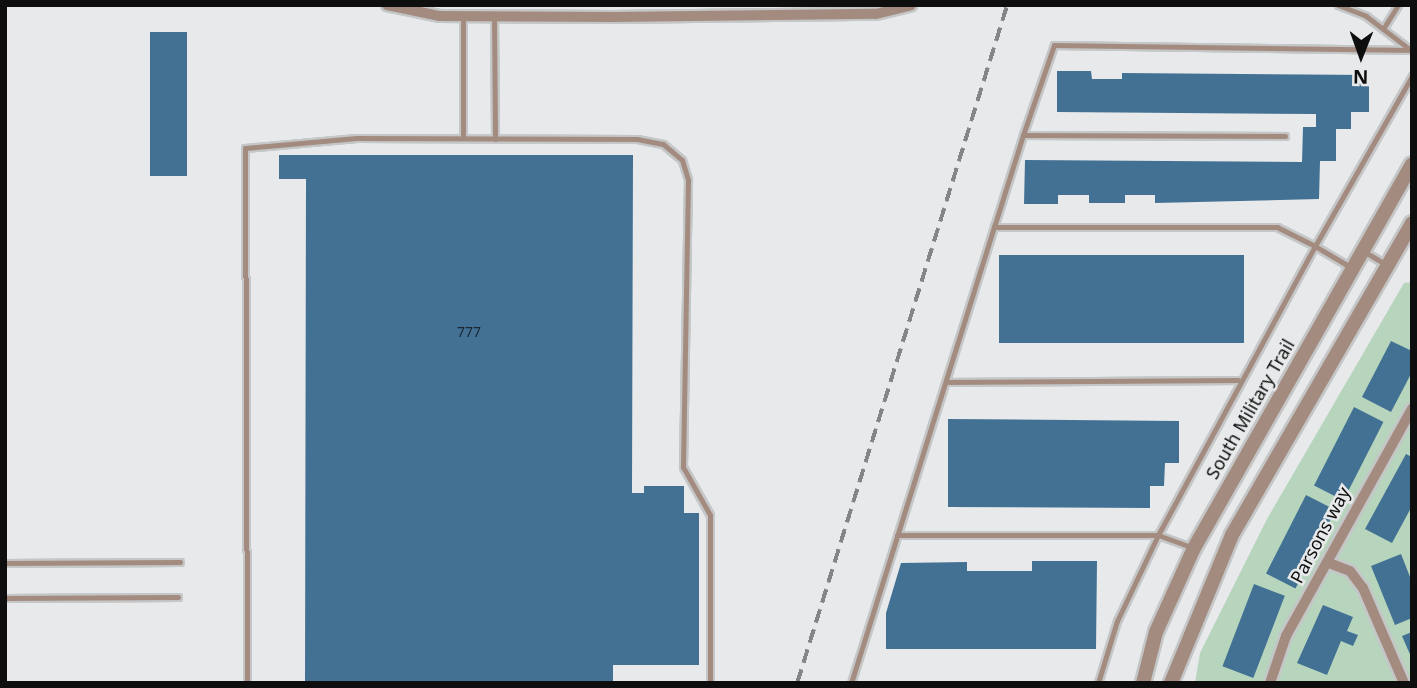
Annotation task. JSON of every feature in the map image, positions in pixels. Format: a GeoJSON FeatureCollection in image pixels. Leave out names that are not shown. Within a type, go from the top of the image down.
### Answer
{"type":"FeatureCollection","features":[{"type":"Feature","properties":{"kind":"street"},"geometry":{"type":"LineString","coordinates":[[387,5],[463,10],[876,15],[911,5]]}},
{"type":"Feature","properties":{"kind":"street","name":"South Military Trail"},"geometry":{"type":"LineString","coordinates":[[1143,683],[1156,632],[1194,548],[1412,165]]}},
{"type":"Feature","properties":{"kind":"street"},"geometry":{"type":"LineString","coordinates":[[1171,683],[1231,535],[1412,223]]}},
{"type":"Feature","properties":{"kind":"street","name":"Parsons way"},"geometry":{"type":"LineString","coordinates":[[1270,683],[1286,636],[1329,563],[1412,409]]}},
{"type":"Feature","properties":{"kind":"street"},"geometry":{"type":"LineString","coordinates":[[1329,563],[1350,571],[1363,588],[1404,683]]}},
{"type":"Feature","properties":{"kind":"lane"},"geometry":{"type":"LineString","coordinates":[[1338,5],[1356,8],[1410,49]]}},
{"type":"Feature","properties":{"kind":"lane"},"geometry":{"type":"LineString","coordinates":[[1383,29],[1398,5]]}},
{"type":"Feature","properties":{"kind":"lane"},"geometry":{"type":"LineString","coordinates":[[463,10],[463,138]]}},
{"type":"Feature","properties":{"kind":"lane"},"geometry":{"type":"LineString","coordinates":[[493,10],[495,138]]}},
{"type":"Feature","properties":{"kind":"lane"},"geometry":{"type":"LineString","coordinates":[[850,683],[1023,135],[1054,45],[1410,49]]}},
{"type":"Feature","properties":{"kind":"lane"},"geometry":{"type":"LineString","coordinates":[[1098,683],[1117,621],[1238,380],[1412,76]]}},
{"type":"Feature","properties":{"kind":"lane"},"geometry":{"type":"LineString","coordinates":[[1023,135],[1285,136]]}},
{"type":"Feature","properties":{"kind":"lane"},"geometry":{"type":"LineString","coordinates":[[247,683],[245,148],[323,138],[637,139],[663,144],[682,160],[688,180],[683,467],[710,515],[710,683]]}},
{"type":"Feature","properties":{"kind":"lane"},"geometry":{"type":"LineString","coordinates":[[994,227],[1277,226],[1353,268]]}},
{"type":"Feature","properties":{"kind":"lane"},"geometry":{"type":"LineString","coordinates":[[1363,251],[1387,265]]}},
{"type":"Feature","properties":{"kind":"lane"},"geometry":{"type":"LineString","coordinates":[[946,382],[1238,380]]}},
{"type":"Feature","properties":{"kind":"lane"},"geometry":{"type":"LineString","coordinates":[[897,535],[1158,535],[1194,548]]}},
{"type":"Feature","properties":{"kind":"lane"},"geometry":{"type":"LineString","coordinates":[[5,563],[180,562]]}},
{"type":"Feature","properties":{"kind":"lane"},"geometry":{"type":"LineString","coordinates":[[5,598],[178,597]]}},
{"type":"Feature","properties":{"kind":"green space"},"geometry":{"type":"Polygon","coordinates":[[[1412,282],[1412,683],[1195,683],[1200,653],[1267,519],[1404,283],[1412,282]]]}},
{"type":"Feature","properties":{"kind":"building"},"geometry":{"type":"Polygon","coordinates":[[[150,32],[187,32],[187,176],[150,176],[150,32]]]}},
{"type":"Feature","properties":{"kind":"building"},"geometry":{"type":"Polygon","coordinates":[[[1057,71],[1091,71],[1092,79],[1122,79],[1122,73],[1369,75],[1369,112],[1351,112],[1351,129],[1336,129],[1336,161],[1320,161],[1319,199],[1155,203],[1155,195],[1125,195],[1125,203],[1089,203],[1089,195],[1058,195],[1058,204],[1024,204],[1025,160],[1302,162],[1303,127],[1316,127],[1316,114],[1057,112],[1057,71]]]}},
{"type":"Feature","properties":{"kind":"building"},"geometry":{"type":"Polygon","coordinates":[[[279,155],[633,155],[632,493],[644,493],[644,486],[684,486],[684,513],[699,513],[699,665],[613,665],[613,683],[305,683],[306,179],[279,179],[279,155]]]}},
{"type":"Feature","properties":{"kind":"building"},"geometry":{"type":"Polygon","coordinates":[[[999,255],[1244,255],[1244,343],[999,343],[999,255]]]}},
{"type":"Feature","properties":{"kind":"building"},"geometry":{"type":"Polygon","coordinates":[[[1391,341],[1412,351],[1412,372],[1391,412],[1362,397],[1391,341]]]}},
{"type":"Feature","properties":{"kind":"building"},"geometry":{"type":"Polygon","coordinates":[[[1354,407],[1383,422],[1343,500],[1314,485],[1354,407]]]}},
{"type":"Feature","properties":{"kind":"building"},"geometry":{"type":"Polygon","coordinates":[[[948,419],[1179,421],[1179,463],[1165,463],[1164,486],[1150,486],[1150,508],[948,507],[948,419]]]}},
{"type":"Feature","properties":{"kind":"building"},"geometry":{"type":"Polygon","coordinates":[[[1406,454],[1412,457],[1412,506],[1392,543],[1365,529],[1406,454]]]}},
{"type":"Feature","properties":{"kind":"building"},"geometry":{"type":"Polygon","coordinates":[[[1306,495],[1335,510],[1295,588],[1266,573],[1306,495]]]}},
{"type":"Feature","properties":{"kind":"building"},"geometry":{"type":"Polygon","coordinates":[[[1401,554],[1412,582],[1412,618],[1395,625],[1371,566],[1401,554]]]}},
{"type":"Feature","properties":{"kind":"building"},"geometry":{"type":"Polygon","coordinates":[[[1032,561],[1097,561],[1096,649],[886,649],[886,613],[901,563],[967,562],[967,571],[1032,571],[1032,561]]]}},
{"type":"Feature","properties":{"kind":"building"},"geometry":{"type":"Polygon","coordinates":[[[1254,584],[1285,596],[1253,678],[1222,666],[1254,584]]]}},
{"type":"Feature","properties":{"kind":"building"},"geometry":{"type":"Polygon","coordinates":[[[1323,605],[1353,617],[1347,631],[1358,635],[1353,646],[1341,641],[1327,675],[1297,663],[1323,605]]]}},
{"type":"Feature","properties":{"kind":"building"},"geometry":{"type":"Polygon","coordinates":[[[1412,632],[1412,659],[1402,636],[1412,632]]]}},
{"type":"Feature","properties":{"kind":"railway"},"geometry":{"type":"LineString","coordinates":[[797,683],[1007,5]]}}]}
